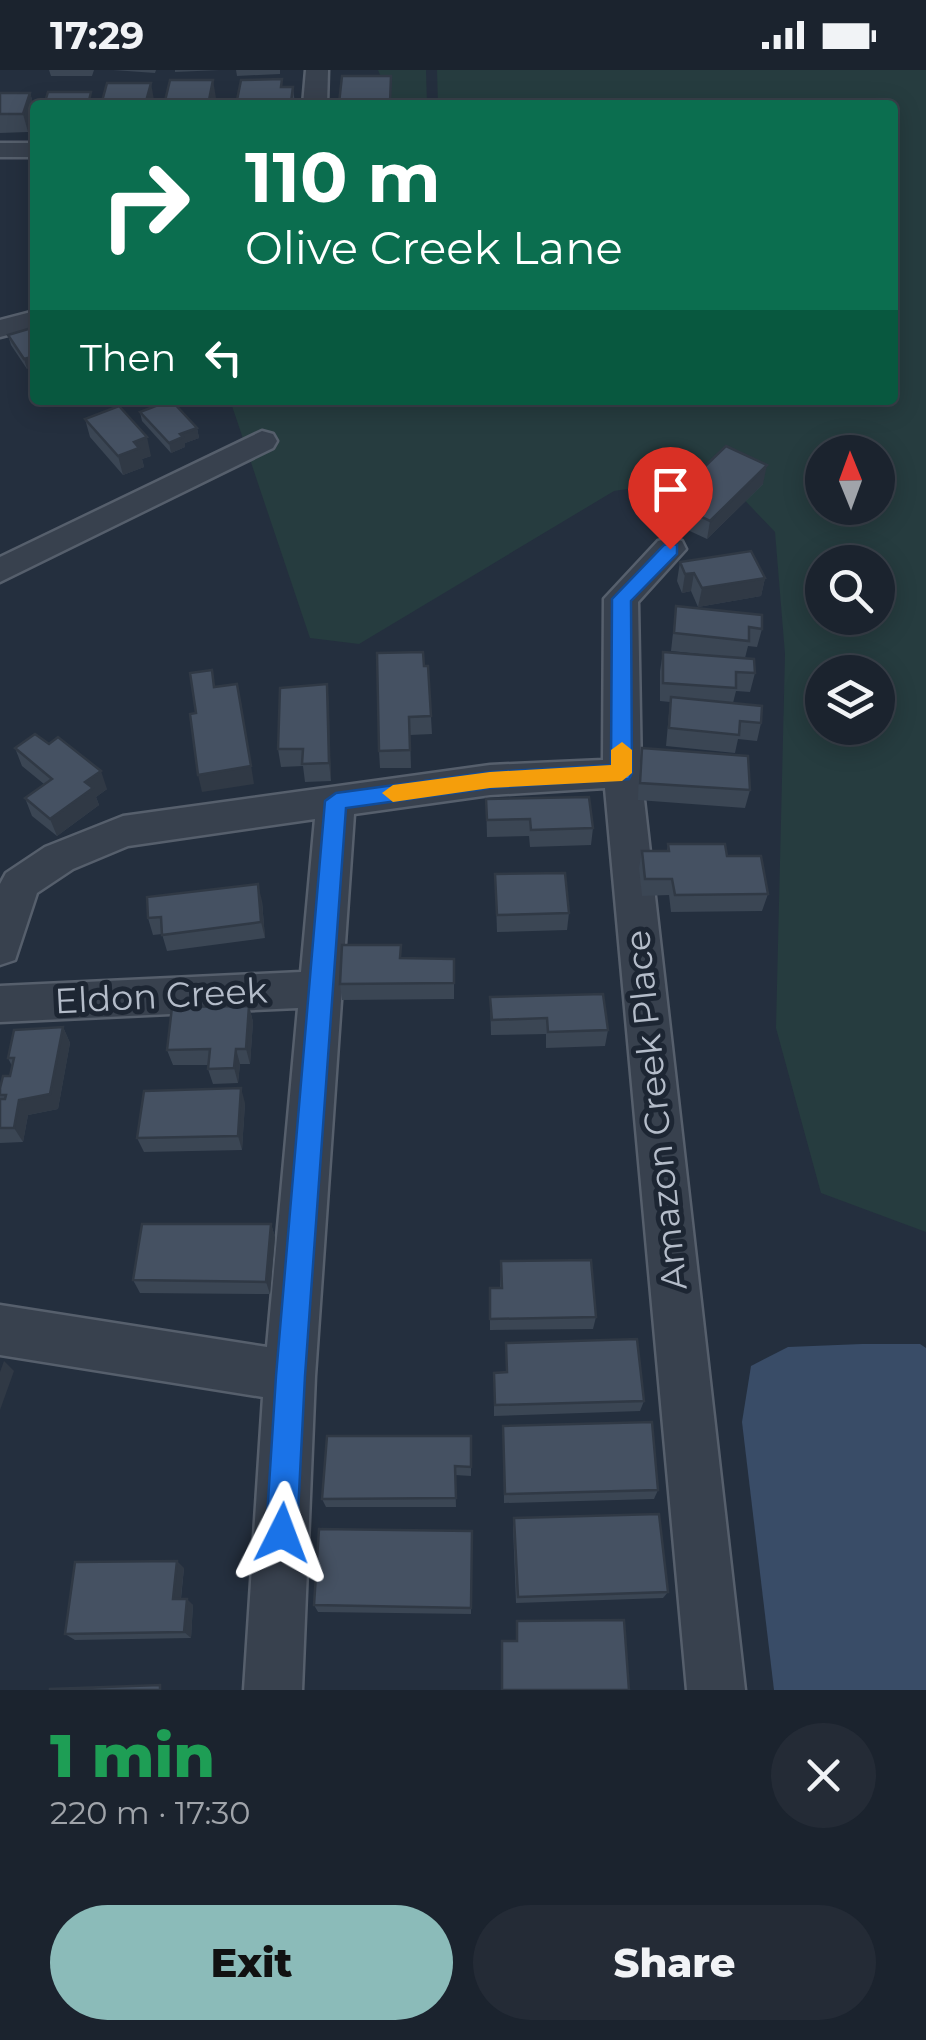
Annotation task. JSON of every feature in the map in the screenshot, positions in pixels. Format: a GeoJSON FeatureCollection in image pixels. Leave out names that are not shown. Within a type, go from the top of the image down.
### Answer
{"type":"FeatureCollection","features":[{"type":"Feature","properties":{"kind":"street"},"geometry":{"type":"LineString","coordinates":[[316,100],[317,70]]}},
{"type":"Feature","properties":{"kind":"street"},"geometry":{"type":"LineString","coordinates":[[0,150],[30,150]]}},
{"type":"Feature","properties":{"kind":"street"},"geometry":{"type":"LineString","coordinates":[[0,329],[30,320]]}},
{"type":"Feature","properties":{"kind":"street"},"geometry":{"type":"LineString","coordinates":[[0,571],[262,441]]}},
{"type":"Feature","properties":{"kind":"street","name":"Amazon Creek Place"},"geometry":{"type":"LineString","coordinates":[[670,549],[621,599],[622,773],[716,1690]]}},
{"type":"Feature","properties":{"kind":"street"},"geometry":{"type":"LineString","coordinates":[[0,948],[20,884],[59,858],[124,831],[490,780],[622,773]]}},
{"type":"Feature","properties":{"kind":"street"},"geometry":{"type":"LineString","coordinates":[[273,1690],[290,1376],[336,801]]}},
{"type":"Feature","properties":{"kind":"street","name":"Eldon Creek"},"geometry":{"type":"LineString","coordinates":[[0,1004],[321,989]]}},
{"type":"Feature","properties":{"kind":"street"},"geometry":{"type":"LineString","coordinates":[[0,1330],[290,1376]]}},
{"type":"Feature","properties":{"kind":"green space"},"geometry":{"type":"Polygon","coordinates":[[[378,70],[426,70],[427,100],[391,100],[378,70]]]}},
{"type":"Feature","properties":{"kind":"green space"},"geometry":{"type":"Polygon","coordinates":[[[437,70],[926,70],[926,1232],[821,1193],[776,1028],[785,654],[775,532],[734,489],[654,485],[614,491],[359,644],[310,638],[232,405],[898,405],[898,100],[438,100],[437,70]]]}},
{"type":"Feature","properties":{"kind":"water"},"geometry":{"type":"Polygon","coordinates":[[[920,1344],[926,1348],[926,1690],[774,1690],[742,1422],[751,1366],[788,1347],[920,1344]]]}},
{"type":"Feature","properties":{"kind":"building"},"geometry":{"type":"Polygon","coordinates":[[[342,76],[391,76],[390,100],[339,100],[342,76]]]}},
{"type":"Feature","properties":{"kind":"building"},"geometry":{"type":"Polygon","coordinates":[[[282,79],[281,87],[293,87],[291,100],[237,100],[241,80],[282,79]]]}},
{"type":"Feature","properties":{"kind":"building"},"geometry":{"type":"Polygon","coordinates":[[[170,80],[213,80],[209,100],[165,100],[170,80]]]}},
{"type":"Feature","properties":{"kind":"building"},"geometry":{"type":"Polygon","coordinates":[[[107,83],[151,83],[146,100],[102,100],[107,83]]]}},
{"type":"Feature","properties":{"kind":"building"},"geometry":{"type":"Polygon","coordinates":[[[48,92],[91,92],[89,100],[46,100],[48,92]]]}},
{"type":"Feature","properties":{"kind":"building"},"geometry":{"type":"Polygon","coordinates":[[[0,93],[30,93],[23,114],[0,114],[0,93]]]}},
{"type":"Feature","properties":{"kind":"building"},"geometry":{"type":"Polygon","coordinates":[[[30,328],[30,357],[24,359],[8,335],[30,328]]]}},
{"type":"Feature","properties":{"kind":"building"},"geometry":{"type":"Polygon","coordinates":[[[158,405],[176,405],[197,428],[169,443],[140,412],[158,405]]]}},
{"type":"Feature","properties":{"kind":"building"},"geometry":{"type":"Polygon","coordinates":[[[119,406],[147,437],[134,442],[139,448],[118,456],[85,419],[119,406]]]}},
{"type":"Feature","properties":{"kind":"building"},"geometry":{"type":"Polygon","coordinates":[[[726,446],[767,465],[710,521],[654,494],[681,469],[695,476],[726,446]]]}},
{"type":"Feature","properties":{"kind":"building"},"geometry":{"type":"Polygon","coordinates":[[[751,551],[765,578],[702,588],[694,573],[685,574],[680,562],[751,551]]]}},
{"type":"Feature","properties":{"kind":"building"},"geometry":{"type":"Polygon","coordinates":[[[676,606],[762,615],[762,629],[749,627],[749,641],[674,633],[676,606]]]}},
{"type":"Feature","properties":{"kind":"building"},"geometry":{"type":"Polygon","coordinates":[[[423,652],[424,666],[428,666],[431,716],[409,717],[410,750],[379,751],[377,653],[423,652]]]}},
{"type":"Feature","properties":{"kind":"building"},"geometry":{"type":"Polygon","coordinates":[[[663,652],[754,659],[755,673],[736,672],[736,688],[663,683],[663,652]]]}},
{"type":"Feature","properties":{"kind":"building"},"geometry":{"type":"Polygon","coordinates":[[[212,670],[214,687],[237,684],[251,766],[198,775],[190,714],[196,713],[190,673],[212,670]]]}},
{"type":"Feature","properties":{"kind":"building"},"geometry":{"type":"Polygon","coordinates":[[[327,684],[329,763],[302,764],[303,749],[278,749],[280,688],[327,684]]]}},
{"type":"Feature","properties":{"kind":"building"},"geometry":{"type":"Polygon","coordinates":[[[671,697],[762,706],[761,723],[740,721],[739,735],[669,728],[671,697]]]}},
{"type":"Feature","properties":{"kind":"building"},"geometry":{"type":"Polygon","coordinates":[[[35,734],[49,744],[58,737],[101,771],[85,782],[93,788],[50,819],[25,798],[52,779],[15,748],[35,734]]]}},
{"type":"Feature","properties":{"kind":"building"},"geometry":{"type":"Polygon","coordinates":[[[642,748],[748,756],[750,790],[640,783],[642,748]]]}},
{"type":"Feature","properties":{"kind":"building"},"geometry":{"type":"Polygon","coordinates":[[[589,797],[593,828],[531,830],[530,819],[487,820],[486,799],[589,797]]]}},
{"type":"Feature","properties":{"kind":"building"},"geometry":{"type":"Polygon","coordinates":[[[668,844],[725,844],[727,856],[761,856],[768,894],[675,895],[672,879],[645,879],[642,851],[669,851],[668,844]]]}},
{"type":"Feature","properties":{"kind":"building"},"geometry":{"type":"Polygon","coordinates":[[[565,873],[569,913],[497,915],[495,874],[565,873]]]}},
{"type":"Feature","properties":{"kind":"building"},"geometry":{"type":"Polygon","coordinates":[[[258,884],[261,922],[162,935],[161,917],[148,918],[147,897],[258,884]]]}},
{"type":"Feature","properties":{"kind":"building"},"geometry":{"type":"Polygon","coordinates":[[[342,945],[401,945],[400,958],[454,959],[454,983],[340,984],[342,945]]]}},
{"type":"Feature","properties":{"kind":"building"},"geometry":{"type":"Polygon","coordinates":[[[603,994],[608,1030],[548,1032],[547,1018],[492,1020],[490,997],[603,994]]]}},
{"type":"Feature","properties":{"kind":"building"},"geometry":{"type":"Polygon","coordinates":[[[249,1006],[246,1049],[236,1049],[234,1068],[208,1069],[210,1049],[167,1050],[172,1007],[249,1006]]]}},
{"type":"Feature","properties":{"kind":"building"},"geometry":{"type":"Polygon","coordinates":[[[63,1027],[50,1094],[19,1100],[14,1128],[0,1128],[0,1099],[6,1095],[0,1095],[0,1088],[3,1076],[10,1076],[14,1058],[8,1058],[14,1030],[63,1027]]]}},
{"type":"Feature","properties":{"kind":"building"},"geometry":{"type":"Polygon","coordinates":[[[241,1088],[238,1136],[137,1138],[144,1091],[241,1088]]]}},
{"type":"Feature","properties":{"kind":"building"},"geometry":{"type":"Polygon","coordinates":[[[142,1224],[271,1224],[266,1282],[133,1280],[142,1224]]]}},
{"type":"Feature","properties":{"kind":"building"},"geometry":{"type":"Polygon","coordinates":[[[591,1260],[596,1317],[490,1319],[490,1288],[502,1288],[501,1261],[591,1260]]]}},
{"type":"Feature","properties":{"kind":"building"},"geometry":{"type":"Polygon","coordinates":[[[637,1339],[644,1401],[495,1405],[494,1373],[507,1372],[506,1343],[637,1339]]]}},
{"type":"Feature","properties":{"kind":"building"},"geometry":{"type":"Polygon","coordinates":[[[652,1422],[658,1490],[505,1494],[503,1426],[652,1422]]]}},
{"type":"Feature","properties":{"kind":"building"},"geometry":{"type":"Polygon","coordinates":[[[327,1436],[471,1436],[471,1467],[455,1466],[456,1498],[322,1499],[327,1436]]]}},
{"type":"Feature","properties":{"kind":"building"},"geometry":{"type":"Polygon","coordinates":[[[659,1514],[668,1592],[518,1597],[514,1518],[659,1514]]]}},
{"type":"Feature","properties":{"kind":"building"},"geometry":{"type":"Polygon","coordinates":[[[319,1529],[472,1531],[471,1608],[314,1605],[319,1529]]]}},
{"type":"Feature","properties":{"kind":"building"},"geometry":{"type":"Polygon","coordinates":[[[177,1561],[173,1599],[187,1599],[184,1632],[65,1634],[75,1562],[177,1561]]]}},
{"type":"Feature","properties":{"kind":"building"},"geometry":{"type":"Polygon","coordinates":[[[624,1620],[629,1690],[502,1690],[502,1641],[517,1641],[517,1621],[624,1620]]]}},
{"type":"Feature","properties":{"kind":"building"},"geometry":{"type":"Polygon","coordinates":[[[160,1685],[160,1690],[50,1690],[50,1689],[160,1685]]]}},
{"type":"Feature","properties":{"kind":"slow traffic"},"geometry":{"type":"LineString","coordinates":[[393,793],[490,780],[622,773],[622,750]]}},
{"type":"Feature","properties":{"kind":"route"},"geometry":{"type":"LineString","coordinates":[[282,1533],[290,1376],[336,801],[490,780],[622,773],[621,599],[670,549]]}}]}
